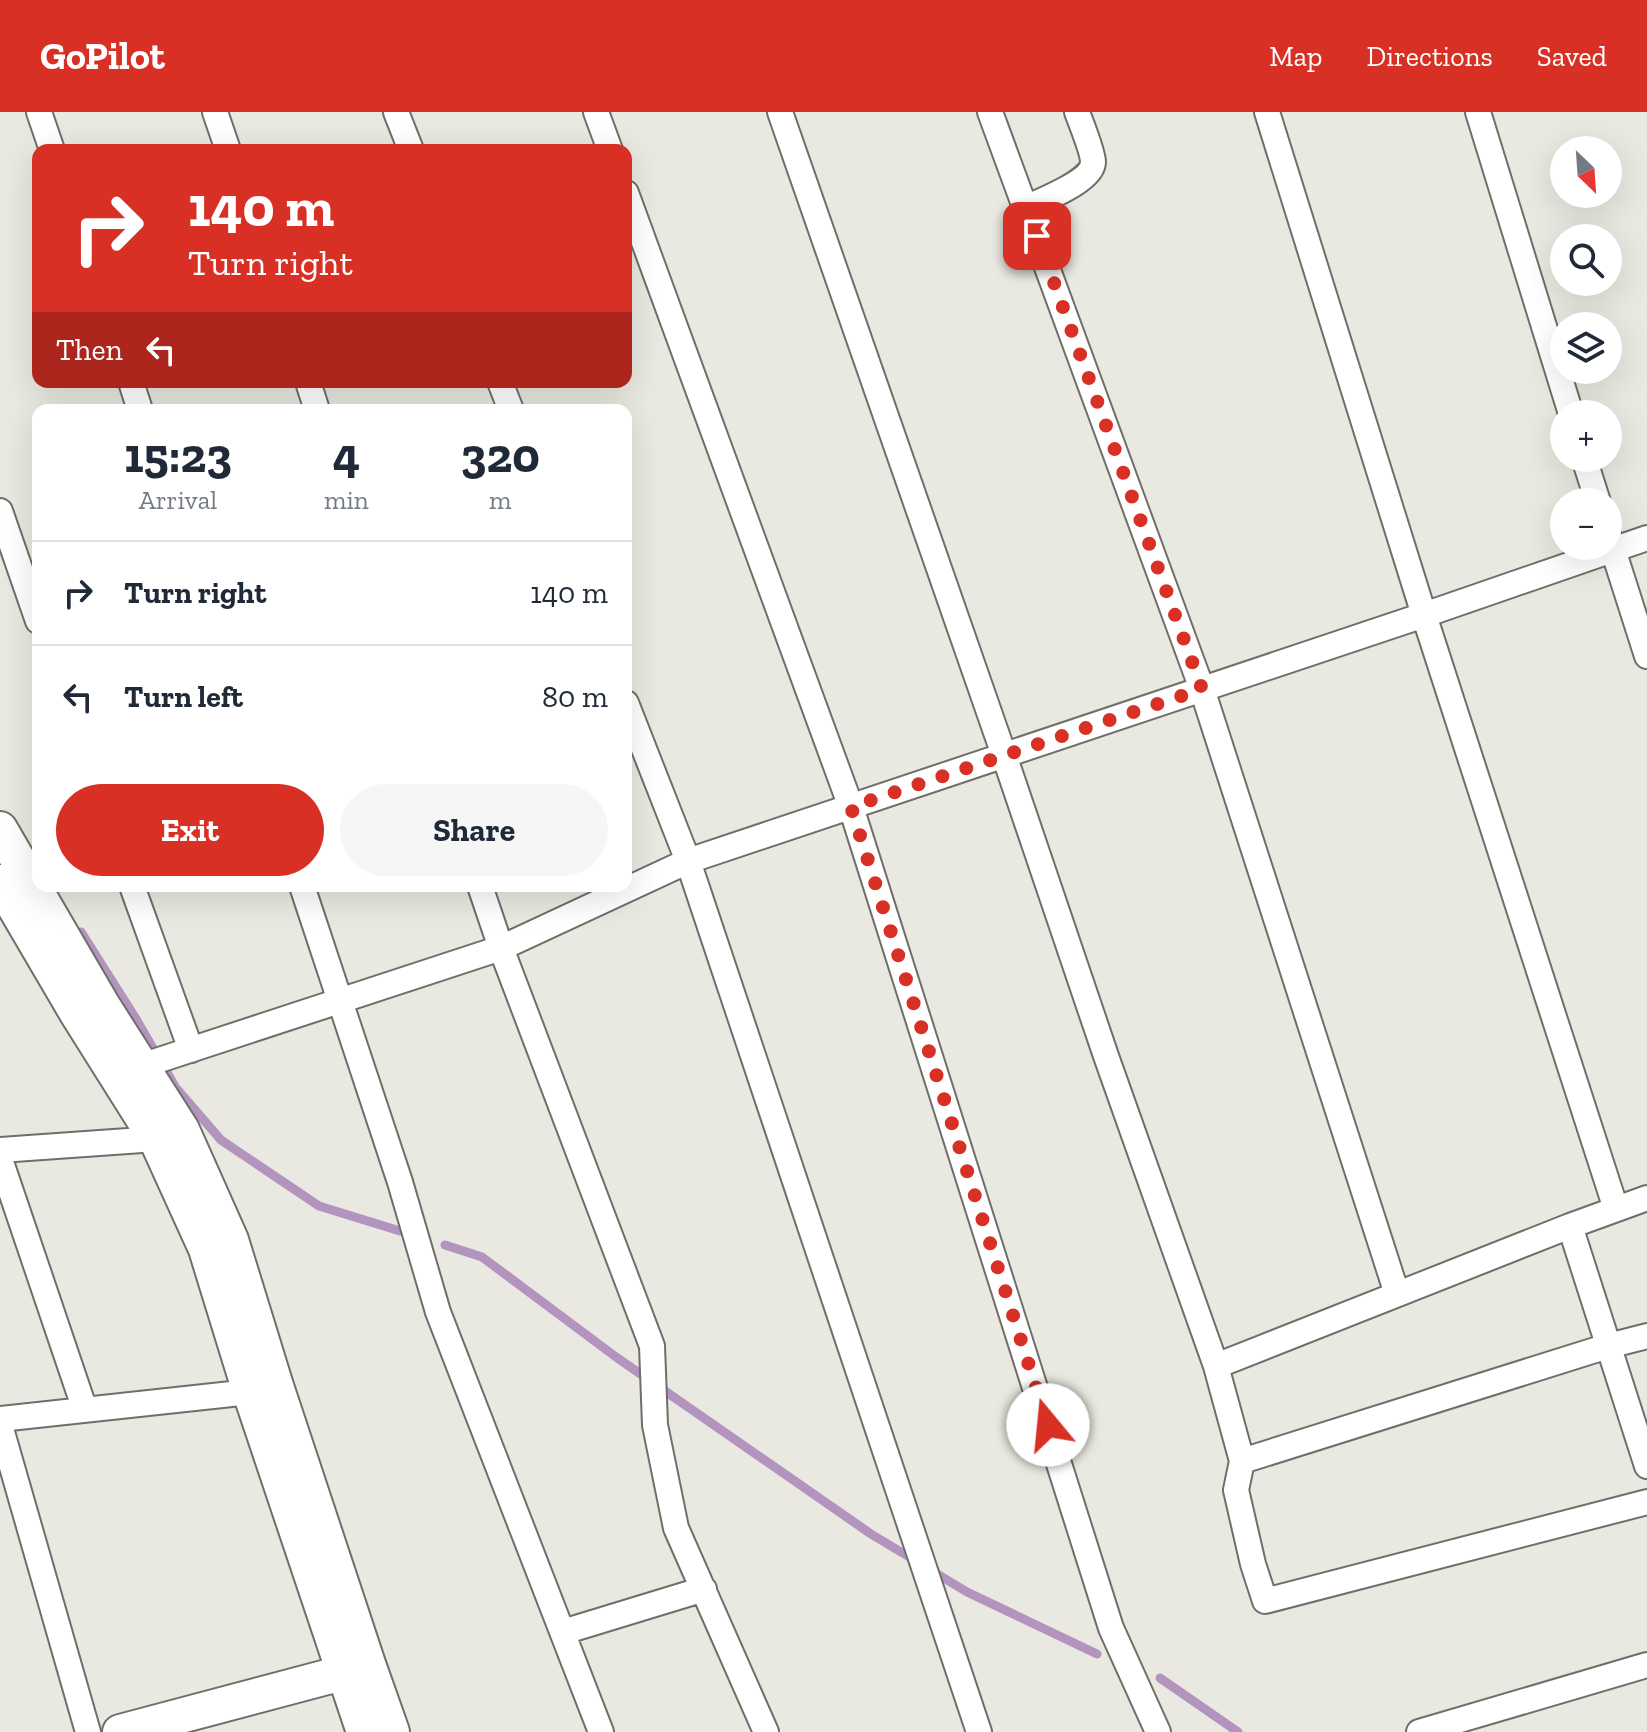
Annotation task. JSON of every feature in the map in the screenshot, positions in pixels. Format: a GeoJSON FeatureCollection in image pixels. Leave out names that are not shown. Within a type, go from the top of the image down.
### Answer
{"type":"FeatureCollection","features":[{"type":"Feature","properties":{"kind":"street"},"geometry":{"type":"LineString","coordinates":[[39,112],[50,144]]}},
{"type":"Feature","properties":{"kind":"street"},"geometry":{"type":"LineString","coordinates":[[215,112],[226,144]]}},
{"type":"Feature","properties":{"kind":"street"},"geometry":{"type":"LineString","coordinates":[[396,112],[409,144]]}},
{"type":"Feature","properties":{"kind":"street"},"geometry":{"type":"LineString","coordinates":[[596,112],[608,144]]}},
{"type":"Feature","properties":{"kind":"street"},"geometry":{"type":"LineString","coordinates":[[780,112],[1216,1366],[1242,1461],[1236,1490],[1265,1601],[1647,1502]]}},
{"type":"Feature","properties":{"kind":"street"},"geometry":{"type":"LineString","coordinates":[[990,112],[1202,689],[1397,1294]]}},
{"type":"Feature","properties":{"kind":"street"},"geometry":{"type":"LineString","coordinates":[[1026,208],[1081,181],[1090,172],[1093,162],[1077,112]]}},
{"type":"Feature","properties":{"kind":"street"},"geometry":{"type":"LineString","coordinates":[[1267,112],[1424,615],[1616,1209]]}},
{"type":"Feature","properties":{"kind":"street"},"geometry":{"type":"LineString","coordinates":[[1478,112],[1567,400]]}},
{"type":"Feature","properties":{"kind":"street"},"geometry":{"type":"LineString","coordinates":[[632,209],[851,807],[1111,1628],[1158,1732]]}},
{"type":"Feature","properties":{"kind":"street"},"geometry":{"type":"LineString","coordinates":[[0,511],[32,604]]}},
{"type":"Feature","properties":{"kind":"street"},"geometry":{"type":"LineString","coordinates":[[1622,541],[1647,538]]}},
{"type":"Feature","properties":{"kind":"street"},"geometry":{"type":"LineString","coordinates":[[632,887],[688,861],[1424,615],[1564,560]]}},
{"type":"Feature","properties":{"kind":"street"},"geometry":{"type":"LineString","coordinates":[[1616,560],[1647,656]]}},
{"type":"Feature","properties":{"kind":"street"},"geometry":{"type":"LineString","coordinates":[[632,718],[688,861],[979,1732]]}},
{"type":"Feature","properties":{"kind":"street"},"geometry":{"type":"LineString","coordinates":[[0,829],[32,884]]}},
{"type":"Feature","properties":{"kind":"street"},"geometry":{"type":"LineString","coordinates":[[0,882],[78,1015],[182,1130],[231,1240],[275,1383],[392,1732]]}},
{"type":"Feature","properties":{"kind":"street"},"geometry":{"type":"LineString","coordinates":[[37,892],[103,1006],[156,1139],[206,1249],[250,1392],[364,1732]]}},
{"type":"Feature","properties":{"kind":"street"},"geometry":{"type":"LineString","coordinates":[[134,892],[191,1050]]}},
{"type":"Feature","properties":{"kind":"street"},"geometry":{"type":"LineString","coordinates":[[304,892],[400,1182],[438,1312],[601,1732]]}},
{"type":"Feature","properties":{"kind":"street"},"geometry":{"type":"LineString","coordinates":[[482,892],[652,1346],[655,1425],[676,1528],[766,1732]]}},
{"type":"Feature","properties":{"kind":"street"},"geometry":{"type":"LineString","coordinates":[[130,1074],[191,1050],[501,948],[621,892]]}},
{"type":"Feature","properties":{"kind":"street"},"geometry":{"type":"LineString","coordinates":[[0,1150],[156,1139]]}},
{"type":"Feature","properties":{"kind":"street"},"geometry":{"type":"LineString","coordinates":[[0,1159],[85,1410]]}},
{"type":"Feature","properties":{"kind":"street"},"geometry":{"type":"LineString","coordinates":[[1216,1366],[1647,1198]]}},
{"type":"Feature","properties":{"kind":"street"},"geometry":{"type":"LineString","coordinates":[[1570,1226],[1647,1466]]}},
{"type":"Feature","properties":{"kind":"street"},"geometry":{"type":"LineString","coordinates":[[1242,1461],[1647,1336]]}},
{"type":"Feature","properties":{"kind":"street"},"geometry":{"type":"LineString","coordinates":[[0,1419],[250,1392]]}},
{"type":"Feature","properties":{"kind":"street"},"geometry":{"type":"LineString","coordinates":[[0,1425],[88,1732]]}},
{"type":"Feature","properties":{"kind":"street"},"geometry":{"type":"LineString","coordinates":[[563,1632],[704,1589]]}},
{"type":"Feature","properties":{"kind":"street"},"geometry":{"type":"LineString","coordinates":[[1419,1732],[1647,1665]]}},
{"type":"Feature","properties":{"kind":"street"},"geometry":{"type":"LineString","coordinates":[[120,1732],[342,1673]]}},
{"type":"Feature","properties":{"kind":"waterway"},"geometry":{"type":"LineString","coordinates":[[81,932],[176,1088],[221,1140],[319,1206],[400,1231]]}},
{"type":"Feature","properties":{"kind":"waterway"},"geometry":{"type":"LineString","coordinates":[[445,1245],[482,1257],[616,1357],[871,1534],[916,1561]]}},
{"type":"Feature","properties":{"kind":"waterway"},"geometry":{"type":"LineString","coordinates":[[929,1569],[967,1592],[1097,1654]]}},
{"type":"Feature","properties":{"kind":"waterway"},"geometry":{"type":"LineString","coordinates":[[1160,1678],[1238,1732]]}},
{"type":"Feature","properties":{"kind":"route"},"geometry":{"type":"LineString","coordinates":[[1037,236],[1202,689],[851,807],[1048,1425]]}}]}
